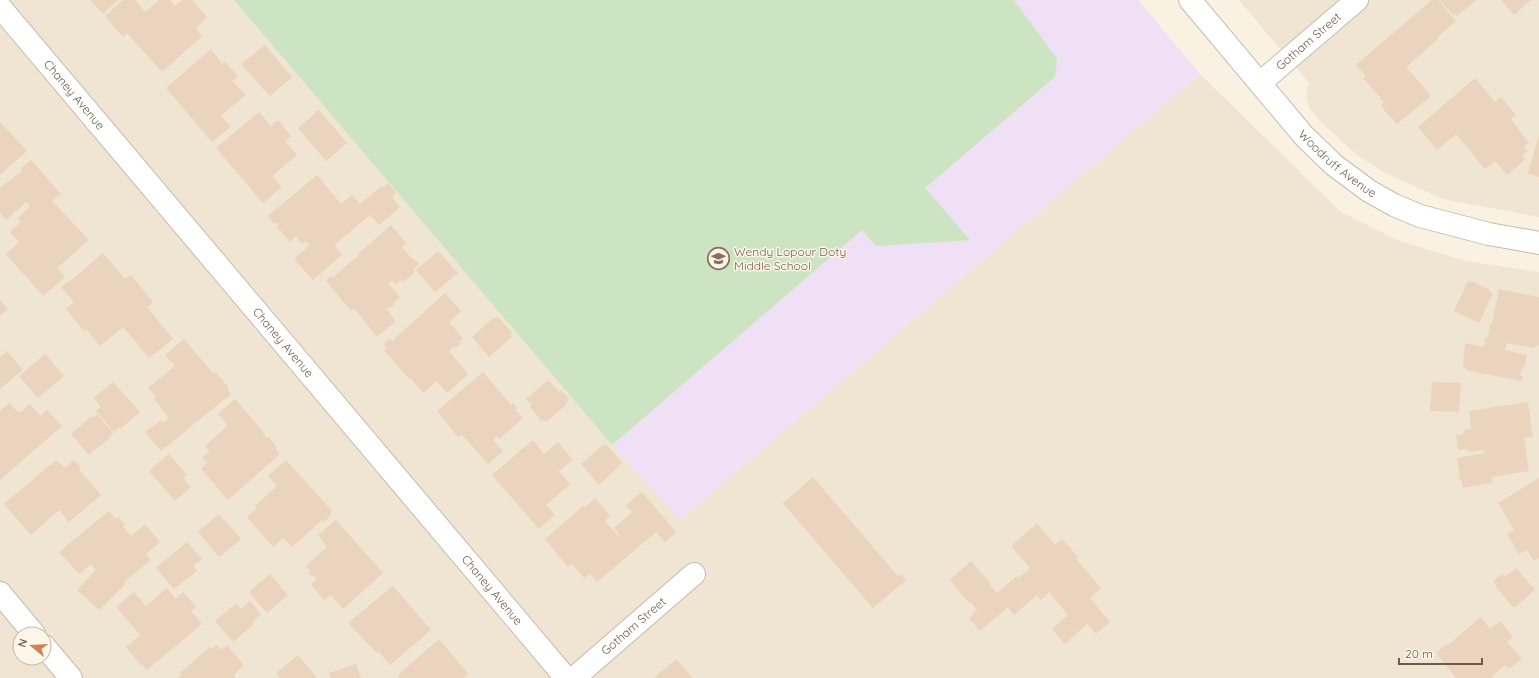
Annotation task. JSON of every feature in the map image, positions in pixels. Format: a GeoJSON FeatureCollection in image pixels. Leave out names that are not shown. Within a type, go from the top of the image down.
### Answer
{"type":"FeatureCollection","features":[{"type":"Feature","properties":{"kind":"street","name":"Woodruff Avenue"},"geometry":{"type":"LineString","coordinates":[[1190,0],[1304,136],[1334,165],[1369,191],[1394,205],[1420,216],[1489,234],[1539,243]]}},
{"type":"Feature","properties":{"kind":"street","name":"Gotham Street"},"geometry":{"type":"LineString","coordinates":[[1260,83],[1357,0]]}},
{"type":"Feature","properties":{"kind":"street","name":"Chaney Avenue"},"geometry":{"type":"LineString","coordinates":[[0,7],[566,678]]}},
{"type":"Feature","properties":{"kind":"street","name":"Gotham Street"},"geometry":{"type":"LineString","coordinates":[[574,678],[694,574]]}},
{"type":"Feature","properties":{"kind":"street"},"geometry":{"type":"LineString","coordinates":[[0,593],[27,626]]}},
{"type":"Feature","properties":{"kind":"street"},"geometry":{"type":"LineString","coordinates":[[52,655],[71,678]]}},
{"type":"Feature","properties":{"kind":"shaded area"},"geometry":{"type":"Polygon","coordinates":[[[0,0],[234,0],[612,445],[680,520],[1200,74],[1341,212],[1397,240],[1466,261],[1539,272],[1539,678],[0,678],[0,0]]]}},
{"type":"Feature","properties":{"kind":"shaded area","name":"Wendy Lopour Doty Middle School"},"geometry":{"type":"Polygon","coordinates":[[[234,0],[1138,0],[1200,74],[680,520],[612,445],[234,0]]]}},
{"type":"Feature","properties":{"kind":"shaded area"},"geometry":{"type":"Polygon","coordinates":[[[1239,0],[1539,0],[1539,217],[1443,199],[1385,173],[1357,155],[1320,121],[1309,108],[1306,94],[1309,83],[1239,0]]]}},
{"type":"Feature","properties":{"kind":"green space","name":"Wendy Lopour Doty Middle School"},"geometry":{"type":"Polygon","coordinates":[[[234,0],[1014,0],[1057,59],[1055,77],[925,188],[970,240],[876,246],[862,230],[612,445],[234,0]]]}},
{"type":"Feature","properties":{"kind":"building"},"geometry":{"type":"Polygon","coordinates":[[[90,0],[118,0],[103,14],[90,0]]]}},
{"type":"Feature","properties":{"kind":"building"},"geometry":{"type":"Polygon","coordinates":[[[123,0],[135,0],[145,12],[159,0],[170,0],[175,6],[182,0],[192,0],[207,17],[196,28],[202,36],[162,72],[127,33],[123,37],[105,16],[123,0]]]}},
{"type":"Feature","properties":{"kind":"building"},"geometry":{"type":"Polygon","coordinates":[[[1432,0],[1438,0],[1456,21],[1406,67],[1431,96],[1397,124],[1384,110],[1381,105],[1384,102],[1363,78],[1366,76],[1356,65],[1432,0]]]}},
{"type":"Feature","properties":{"kind":"building"},"geometry":{"type":"Polygon","coordinates":[[[1440,0],[1476,0],[1457,16],[1456,14],[1454,16],[1440,0]]]}},
{"type":"Feature","properties":{"kind":"building"},"geometry":{"type":"Polygon","coordinates":[[[1501,0],[1531,0],[1514,15],[1501,0]]]}},
{"type":"Feature","properties":{"kind":"building"},"geometry":{"type":"Polygon","coordinates":[[[265,45],[292,77],[270,96],[241,64],[265,45]]]}},
{"type":"Feature","properties":{"kind":"building"},"geometry":{"type":"Polygon","coordinates":[[[211,49],[222,64],[225,62],[238,76],[232,81],[246,95],[221,115],[231,127],[212,142],[166,88],[211,49]]]}},
{"type":"Feature","properties":{"kind":"building"},"geometry":{"type":"Polygon","coordinates":[[[1475,78],[1495,102],[1501,97],[1516,115],[1511,119],[1529,143],[1524,147],[1528,151],[1522,155],[1526,159],[1507,175],[1495,161],[1485,169],[1456,134],[1437,150],[1418,127],[1475,78]]]}},
{"type":"Feature","properties":{"kind":"building"},"geometry":{"type":"Polygon","coordinates":[[[319,110],[347,143],[326,161],[298,128],[319,110]]]}},
{"type":"Feature","properties":{"kind":"building"},"geometry":{"type":"Polygon","coordinates":[[[259,112],[271,126],[278,120],[291,136],[285,141],[297,155],[272,176],[282,187],[263,203],[216,148],[259,112]]]}},
{"type":"Feature","properties":{"kind":"building"},"geometry":{"type":"Polygon","coordinates":[[[0,122],[27,151],[0,175],[0,122]]]}},
{"type":"Feature","properties":{"kind":"building"},"geometry":{"type":"Polygon","coordinates":[[[1539,135],[1539,177],[1528,173],[1539,135]]]}},
{"type":"Feature","properties":{"kind":"building"},"geometry":{"type":"Polygon","coordinates":[[[31,160],[61,194],[52,201],[89,240],[57,268],[65,277],[43,296],[6,254],[19,242],[10,232],[21,222],[18,218],[30,206],[26,202],[6,220],[0,213],[0,188],[23,170],[21,168],[31,160]]]}},
{"type":"Feature","properties":{"kind":"building"},"geometry":{"type":"Polygon","coordinates":[[[317,175],[341,204],[352,195],[360,204],[388,183],[396,193],[392,197],[400,207],[379,225],[370,215],[334,245],[342,255],[313,280],[294,259],[310,245],[306,241],[302,244],[296,236],[290,242],[277,227],[279,225],[276,222],[274,224],[268,216],[317,175]]]}},
{"type":"Feature","properties":{"kind":"building"},"geometry":{"type":"Polygon","coordinates":[[[391,225],[406,243],[402,247],[413,260],[414,259],[419,264],[413,269],[415,272],[403,282],[401,280],[395,285],[392,280],[388,283],[400,297],[393,303],[395,305],[386,309],[396,321],[377,337],[354,308],[351,311],[326,281],[331,276],[332,278],[359,255],[358,254],[391,225]]]}},
{"type":"Feature","properties":{"kind":"building"},"geometry":{"type":"Polygon","coordinates":[[[438,251],[458,273],[435,292],[416,270],[438,251]]]}},
{"type":"Feature","properties":{"kind":"building"},"geometry":{"type":"Polygon","coordinates":[[[103,253],[125,279],[131,275],[153,302],[147,307],[173,339],[149,358],[123,327],[100,346],[86,329],[84,331],[66,309],[74,302],[61,287],[103,253]]]}},
{"type":"Feature","properties":{"kind":"building"},"geometry":{"type":"Polygon","coordinates":[[[1468,281],[1490,290],[1489,291],[1493,293],[1479,323],[1454,311],[1468,281]]]}},
{"type":"Feature","properties":{"kind":"building"},"geometry":{"type":"Polygon","coordinates":[[[1499,289],[1539,297],[1539,346],[1535,345],[1535,348],[1507,343],[1505,350],[1527,355],[1524,368],[1522,368],[1520,376],[1523,376],[1522,381],[1469,371],[1464,367],[1463,363],[1465,343],[1484,347],[1485,337],[1488,338],[1490,324],[1492,324],[1499,289]]]}},
{"type":"Feature","properties":{"kind":"building"},"geometry":{"type":"Polygon","coordinates":[[[445,293],[461,311],[449,322],[463,339],[459,342],[461,344],[456,348],[455,346],[449,351],[468,374],[447,393],[437,381],[423,393],[384,350],[387,348],[383,344],[390,338],[392,341],[445,293]]]}},
{"type":"Feature","properties":{"kind":"building"},"geometry":{"type":"Polygon","coordinates":[[[0,300],[8,309],[0,316],[0,300]]]}},
{"type":"Feature","properties":{"kind":"building"},"geometry":{"type":"Polygon","coordinates":[[[494,317],[496,319],[498,317],[512,333],[510,335],[512,337],[489,357],[472,337],[494,317]]]}},
{"type":"Feature","properties":{"kind":"building"},"geometry":{"type":"Polygon","coordinates":[[[184,339],[214,374],[216,373],[229,388],[227,389],[231,394],[161,451],[145,432],[161,420],[163,423],[169,418],[154,399],[156,397],[148,388],[175,366],[165,355],[184,339]]]}},
{"type":"Feature","properties":{"kind":"building"},"geometry":{"type":"Polygon","coordinates":[[[7,351],[23,370],[0,389],[0,357],[7,351]]]}},
{"type":"Feature","properties":{"kind":"building"},"geometry":{"type":"Polygon","coordinates":[[[45,354],[64,376],[38,398],[19,376],[45,354]]]}},
{"type":"Feature","properties":{"kind":"building"},"geometry":{"type":"Polygon","coordinates":[[[483,372],[511,405],[513,403],[517,408],[515,410],[523,418],[499,439],[497,436],[493,440],[503,451],[488,464],[466,439],[461,435],[458,437],[437,411],[483,372]]]}},
{"type":"Feature","properties":{"kind":"building"},"geometry":{"type":"Polygon","coordinates":[[[548,380],[559,392],[561,390],[569,399],[566,402],[567,404],[546,422],[544,419],[542,421],[530,407],[532,405],[526,399],[548,380]]]}},
{"type":"Feature","properties":{"kind":"building"},"geometry":{"type":"Polygon","coordinates":[[[113,382],[140,412],[120,429],[119,427],[114,432],[96,411],[101,407],[94,398],[113,382]]]}},
{"type":"Feature","properties":{"kind":"building"},"geometry":{"type":"Polygon","coordinates":[[[1432,382],[1461,383],[1459,412],[1430,411],[1432,382]]]}},
{"type":"Feature","properties":{"kind":"building"},"geometry":{"type":"Polygon","coordinates":[[[235,399],[263,431],[262,432],[267,438],[268,436],[277,447],[275,448],[280,454],[228,500],[201,469],[207,463],[202,458],[210,451],[205,446],[228,425],[218,414],[235,399]]]}},
{"type":"Feature","properties":{"kind":"building"},"geometry":{"type":"Polygon","coordinates":[[[1528,402],[1533,437],[1524,438],[1529,471],[1492,477],[1492,483],[1463,488],[1460,480],[1457,458],[1485,453],[1484,450],[1468,452],[1468,449],[1458,450],[1456,435],[1465,434],[1464,430],[1471,429],[1469,411],[1528,402]]]}},
{"type":"Feature","properties":{"kind":"building"},"geometry":{"type":"Polygon","coordinates":[[[9,403],[19,413],[30,404],[40,416],[47,410],[62,426],[0,480],[0,411],[9,403]]]}},
{"type":"Feature","properties":{"kind":"building"},"geometry":{"type":"Polygon","coordinates":[[[97,414],[113,433],[109,437],[110,438],[89,455],[71,434],[92,416],[93,418],[97,414]]]}},
{"type":"Feature","properties":{"kind":"building"},"geometry":{"type":"Polygon","coordinates":[[[533,440],[544,454],[558,442],[573,460],[559,471],[570,484],[546,505],[555,515],[539,529],[492,475],[533,440]]]}},
{"type":"Feature","properties":{"kind":"building"},"geometry":{"type":"Polygon","coordinates":[[[606,444],[622,463],[599,485],[581,464],[606,444]]]}},
{"type":"Feature","properties":{"kind":"building"},"geometry":{"type":"Polygon","coordinates":[[[169,454],[187,475],[183,478],[191,487],[175,501],[149,471],[169,454]]]}},
{"type":"Feature","properties":{"kind":"building"},"geometry":{"type":"Polygon","coordinates":[[[56,460],[65,468],[74,460],[81,468],[79,470],[101,495],[69,522],[59,510],[31,535],[4,504],[56,460]]]}},
{"type":"Feature","properties":{"kind":"building"},"geometry":{"type":"Polygon","coordinates":[[[286,460],[332,511],[330,514],[331,515],[324,522],[322,520],[292,547],[283,538],[273,547],[247,517],[257,508],[255,506],[277,486],[268,476],[286,460]]]}},
{"type":"Feature","properties":{"kind":"building"},"geometry":{"type":"Polygon","coordinates":[[[813,477],[898,576],[901,574],[906,580],[873,608],[783,503],[813,477]]]}},
{"type":"Feature","properties":{"kind":"building"},"geometry":{"type":"Polygon","coordinates":[[[1539,478],[1539,558],[1534,561],[1527,550],[1519,554],[1507,534],[1514,530],[1498,503],[1539,478]]]}},
{"type":"Feature","properties":{"kind":"building"},"geometry":{"type":"Polygon","coordinates":[[[642,492],[676,532],[665,542],[656,532],[597,582],[590,574],[584,578],[572,564],[568,567],[545,539],[583,506],[584,508],[595,498],[610,516],[605,521],[618,536],[620,535],[614,528],[632,512],[626,505],[642,492]]]}},
{"type":"Feature","properties":{"kind":"building"},"geometry":{"type":"Polygon","coordinates":[[[109,511],[116,519],[118,517],[125,525],[123,527],[131,536],[145,524],[160,542],[146,554],[151,560],[124,582],[125,584],[99,610],[77,590],[96,570],[91,564],[79,574],[59,552],[109,511]]]}},
{"type":"Feature","properties":{"kind":"building"},"geometry":{"type":"Polygon","coordinates":[[[219,514],[241,539],[219,557],[198,532],[219,514]]]}},
{"type":"Feature","properties":{"kind":"building"},"geometry":{"type":"Polygon","coordinates":[[[336,520],[383,573],[343,609],[331,595],[324,600],[311,585],[317,579],[314,575],[312,576],[309,573],[311,572],[306,566],[327,547],[318,535],[336,520]]]}},
{"type":"Feature","properties":{"kind":"building"},"geometry":{"type":"Polygon","coordinates":[[[1037,523],[1055,545],[1062,539],[1078,557],[1076,559],[1101,588],[1090,598],[1110,622],[1096,634],[1087,624],[1065,644],[1052,629],[1068,615],[1049,592],[1041,600],[1037,595],[1014,615],[1008,607],[980,631],[969,618],[977,610],[971,602],[969,603],[950,580],[971,561],[997,593],[1017,576],[1019,578],[1030,568],[1011,546],[1037,523]]]}},
{"type":"Feature","properties":{"kind":"building"},"geometry":{"type":"Polygon","coordinates":[[[187,542],[202,559],[193,566],[197,571],[174,589],[156,568],[187,542]]]}},
{"type":"Feature","properties":{"kind":"building"},"geometry":{"type":"Polygon","coordinates":[[[1516,568],[1535,590],[1514,608],[1495,586],[1496,585],[1493,581],[1502,574],[1505,577],[1516,568]]]}},
{"type":"Feature","properties":{"kind":"building"},"geometry":{"type":"Polygon","coordinates":[[[270,574],[288,595],[267,613],[249,592],[270,574]]]}},
{"type":"Feature","properties":{"kind":"building"},"geometry":{"type":"Polygon","coordinates":[[[393,586],[431,630],[390,665],[378,651],[377,653],[348,623],[393,586]]]}},
{"type":"Feature","properties":{"kind":"building"},"geometry":{"type":"Polygon","coordinates":[[[167,588],[176,599],[183,592],[196,607],[191,611],[202,624],[147,670],[126,647],[140,635],[116,607],[134,592],[146,606],[167,588]]]}},
{"type":"Feature","properties":{"kind":"building"},"geometry":{"type":"Polygon","coordinates":[[[250,601],[261,614],[252,622],[254,624],[233,642],[215,621],[236,603],[241,609],[250,601]]]}},
{"type":"Feature","properties":{"kind":"building"},"geometry":{"type":"Polygon","coordinates":[[[1481,617],[1490,629],[1500,621],[1513,637],[1507,642],[1522,659],[1509,669],[1505,665],[1492,676],[1494,678],[1456,678],[1436,653],[1447,644],[1448,645],[1481,617]]]}},
{"type":"Feature","properties":{"kind":"building"},"geometry":{"type":"Polygon","coordinates":[[[439,639],[468,674],[463,678],[400,678],[398,675],[439,639]]]}},
{"type":"Feature","properties":{"kind":"building"},"geometry":{"type":"Polygon","coordinates":[[[217,645],[221,650],[227,645],[244,665],[233,675],[236,678],[178,678],[182,675],[180,673],[210,647],[212,649],[217,645]]]}},
{"type":"Feature","properties":{"kind":"building"},"geometry":{"type":"Polygon","coordinates":[[[298,655],[317,678],[280,678],[276,673],[298,655]]]}},
{"type":"Feature","properties":{"kind":"building"},"geometry":{"type":"Polygon","coordinates":[[[676,659],[693,678],[654,678],[676,659]]]}},
{"type":"Feature","properties":{"kind":"building"},"geometry":{"type":"Polygon","coordinates":[[[356,664],[361,678],[331,678],[329,673],[356,664]]]}},
{"type":"Feature","properties":{"kind":"place","name":"Wendy Lopour Doty Middle School"},"geometry":{"type":"Point","coordinates":[719,259]}}]}
